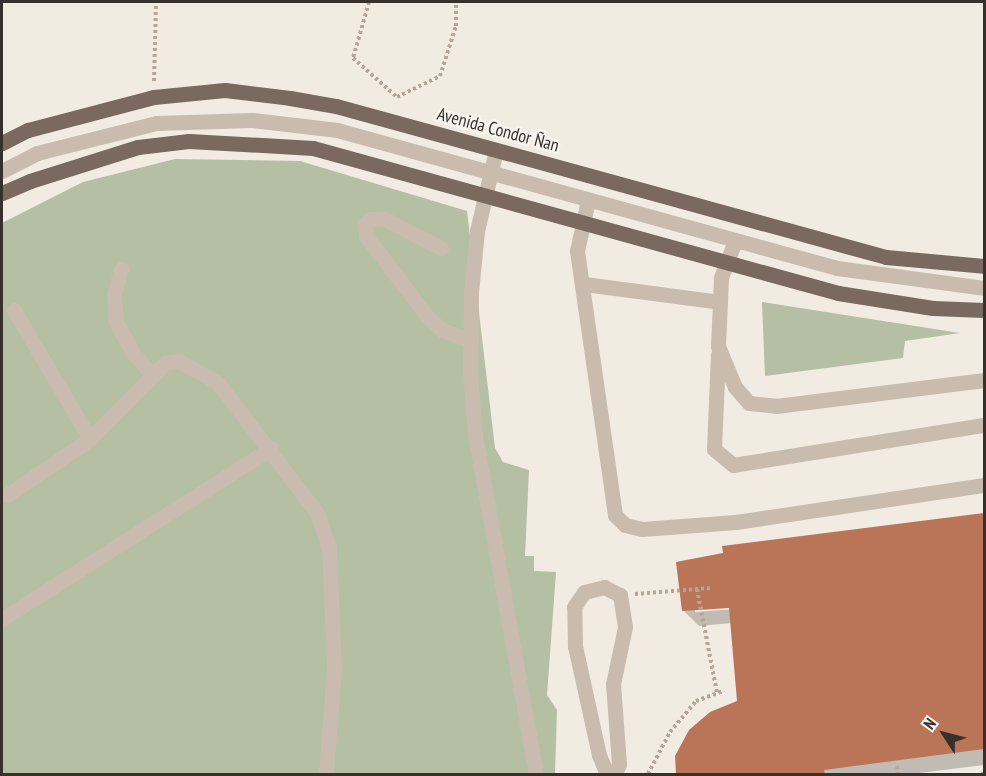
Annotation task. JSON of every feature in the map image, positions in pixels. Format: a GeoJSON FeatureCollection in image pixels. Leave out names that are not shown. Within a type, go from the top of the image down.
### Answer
{"type":"FeatureCollection","features":[{"type":"Feature","properties":{"kind":"main road","name":"Avenida Condor Ñan"},"geometry":{"type":"LineString","coordinates":[[2,143],[28,130],[154,97],[225,90],[290,98],[336,106],[886,257],[984,266]]}},
{"type":"Feature","properties":{"kind":"main road"},"geometry":{"type":"LineString","coordinates":[[2,194],[30,180],[138,147],[189,141],[313,148],[838,293],[933,308],[984,310]]}},
{"type":"Feature","properties":{"kind":"lane"},"geometry":{"type":"LineString","coordinates":[[2,171],[37,153],[156,123],[252,120],[337,130],[837,268],[984,288]]}},
{"type":"Feature","properties":{"kind":"lane"},"geometry":{"type":"LineString","coordinates":[[496,150],[484,194],[472,282],[471,340],[475,435],[536,774]]}},
{"type":"Feature","properties":{"kind":"lane"},"geometry":{"type":"LineString","coordinates":[[588,200],[577,251],[584,284],[615,515],[625,525],[642,529],[736,522],[984,485]]}},
{"type":"Feature","properties":{"kind":"lane"},"geometry":{"type":"LineString","coordinates":[[441,248],[383,218],[370,219],[365,224],[366,236],[427,316],[442,330],[471,340]]}},
{"type":"Feature","properties":{"kind":"lane"},"geometry":{"type":"LineString","coordinates":[[735,241],[721,278],[714,448],[733,465],[984,425]]}},
{"type":"Feature","properties":{"kind":"lane"},"geometry":{"type":"LineString","coordinates":[[121,269],[114,295],[116,322],[133,353],[151,374]]}},
{"type":"Feature","properties":{"kind":"lane"},"geometry":{"type":"LineString","coordinates":[[584,284],[720,302]]}},
{"type":"Feature","properties":{"kind":"lane"},"geometry":{"type":"LineString","coordinates":[[14,310],[90,439]]}},
{"type":"Feature","properties":{"kind":"lane"},"geometry":{"type":"LineString","coordinates":[[718,346],[735,387],[749,403],[776,406],[984,380]]}},
{"type":"Feature","properties":{"kind":"lane"},"geometry":{"type":"LineString","coordinates":[[3,494],[90,439],[151,374],[165,363],[179,361],[196,367],[218,383],[271,448],[317,513],[329,548],[333,669],[326,774]]}},
{"type":"Feature","properties":{"kind":"lane"},"geometry":{"type":"LineString","coordinates":[[2,619],[271,448]]}},
{"type":"Feature","properties":{"kind":"lane"},"geometry":{"type":"LineString","coordinates":[[607,774],[600,759],[575,646],[574,607],[584,592],[604,588],[620,596],[625,627],[613,684],[619,764],[615,774]]}},
{"type":"Feature","properties":{"kind":"path"},"geometry":{"type":"LineString","coordinates":[[154,97],[156,2]]}},
{"type":"Feature","properties":{"kind":"path"},"geometry":{"type":"LineString","coordinates":[[369,2],[353,58],[397,97],[440,76],[456,26],[456,2]]}},
{"type":"Feature","properties":{"kind":"path"},"geometry":{"type":"LineString","coordinates":[[620,596],[710,588]]}},
{"type":"Feature","properties":{"kind":"path"},"geometry":{"type":"LineString","coordinates":[[697,589],[717,693]]}},
{"type":"Feature","properties":{"kind":"path"},"geometry":{"type":"LineString","coordinates":[[648,774],[670,732],[696,701],[724,691]]}},
{"type":"Feature","properties":{"kind":"path"},"geometry":{"type":"LineString","coordinates":[[897,766],[898,774]]}},
{"type":"Feature","properties":{"kind":"green space"},"geometry":{"type":"Polygon","coordinates":[[[175,159],[300,161],[467,211],[495,448],[503,462],[529,470],[525,556],[534,556],[534,571],[556,572],[547,695],[557,710],[555,774],[2,774],[2,223],[83,182],[175,159]]]}},
{"type":"Feature","properties":{"kind":"green space"},"geometry":{"type":"Polygon","coordinates":[[[762,302],[960,333],[905,341],[903,358],[765,376],[762,302]]]}},
{"type":"Feature","properties":{"kind":"building"},"geometry":{"type":"Polygon","coordinates":[[[984,513],[984,749],[824,770],[825,774],[676,774],[675,756],[689,730],[710,712],[737,701],[729,608],[682,611],[676,562],[723,553],[722,546],[984,513]]]}}]}
